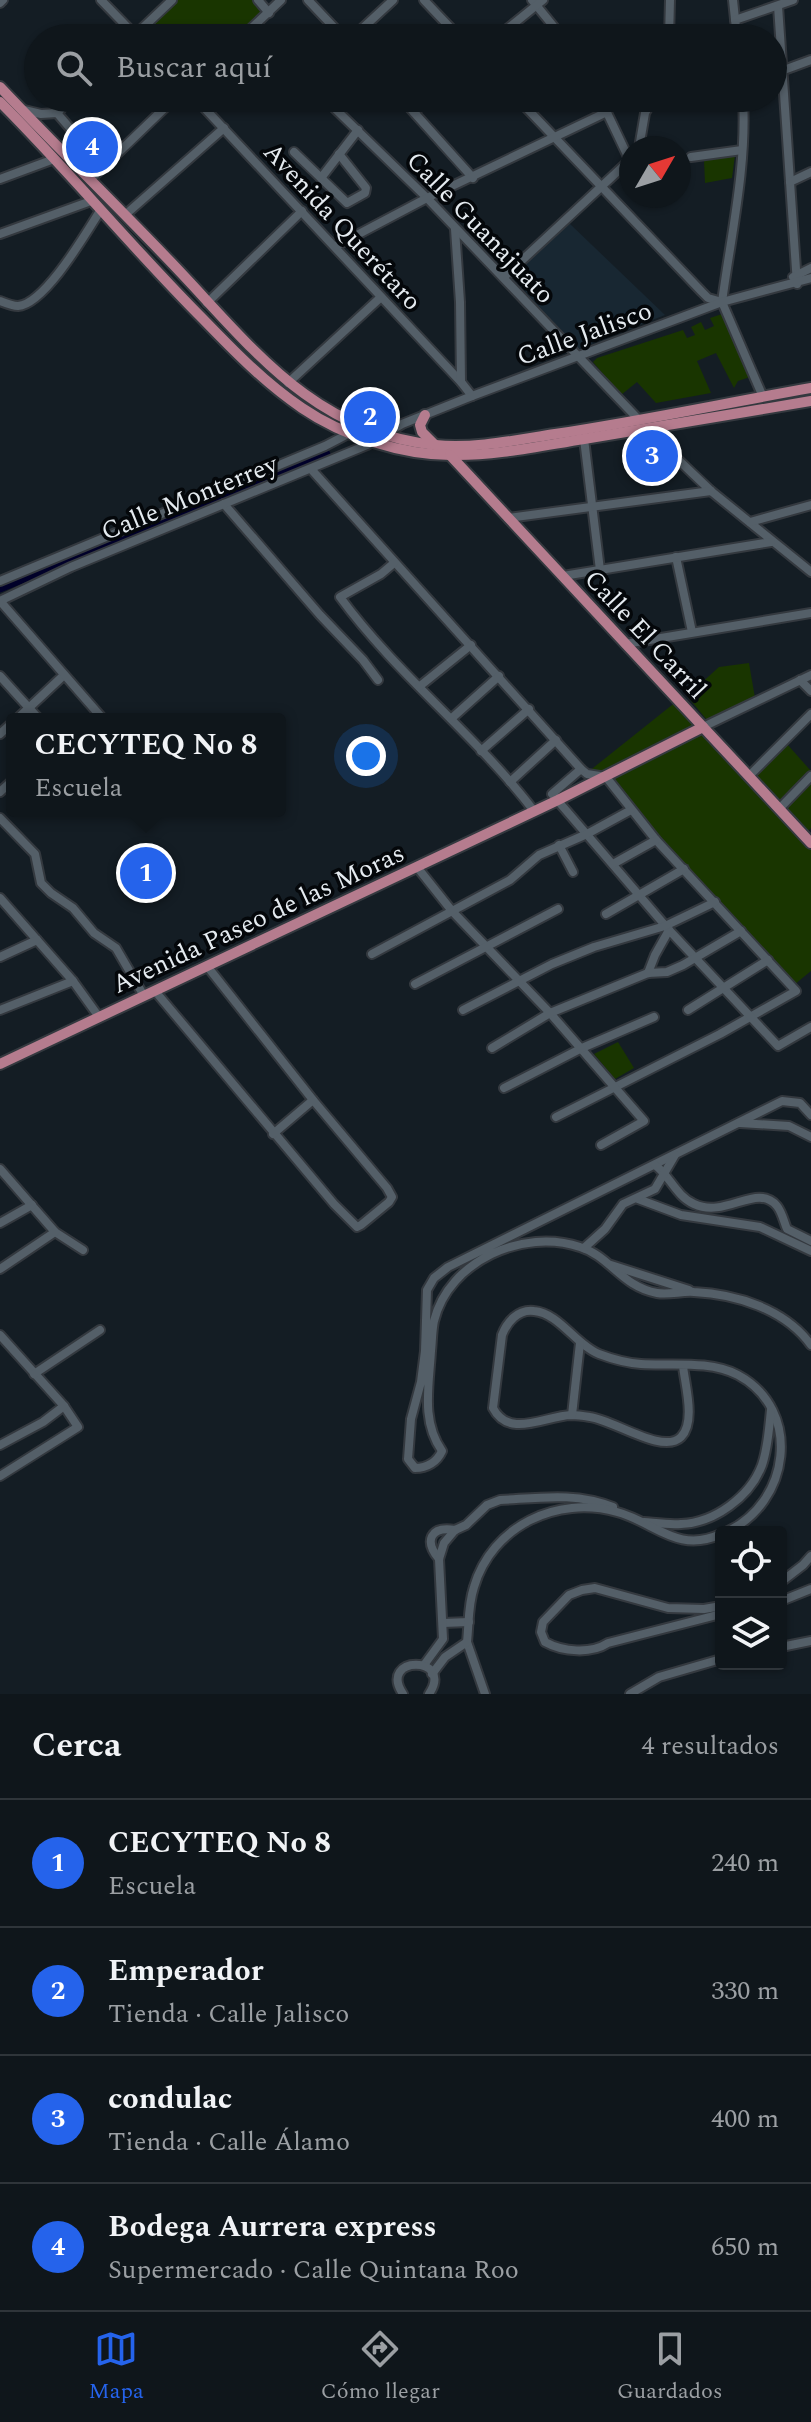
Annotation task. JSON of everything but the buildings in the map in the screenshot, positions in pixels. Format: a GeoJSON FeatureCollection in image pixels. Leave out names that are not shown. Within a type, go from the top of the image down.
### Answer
{"type":"FeatureCollection","features":[{"type":"Feature","properties":{"kind":"main road"},"geometry":{"type":"LineString","coordinates":[[0,87],[258,356],[288,383],[326,410],[365,426],[436,445],[511,441],[811,401]]}},
{"type":"Feature","properties":{"kind":"main road"},"geometry":{"type":"LineString","coordinates":[[0,102],[149,263],[274,387],[304,410],[375,441],[410,450],[450,455],[499,452],[584,439],[811,388]]}},
{"type":"Feature","properties":{"kind":"main road"},"geometry":{"type":"LineString","coordinates":[[73,181],[129,235],[136,235],[136,227]]}},
{"type":"Feature","properties":{"kind":"main road"},"geometry":{"type":"LineString","coordinates":[[149,263],[146,254],[151,249],[168,259]]}},
{"type":"Feature","properties":{"kind":"main road"},"geometry":{"type":"LineString","coordinates":[[425,415],[420,425],[422,432],[436,445]]}},
{"type":"Feature","properties":{"kind":"main road"},"geometry":{"type":"LineString","coordinates":[[333,425],[337,439]]}},
{"type":"Feature","properties":{"kind":"main road","name":"Calle El Carril"},"geometry":{"type":"LineString","coordinates":[[450,455],[809,838]]}},
{"type":"Feature","properties":{"kind":"main road","name":"Avenida Paseo de las Moras"},"geometry":{"type":"LineString","coordinates":[[0,1064],[606,777],[703,727]]}},
{"type":"Feature","properties":{"kind":"street"},"geometry":{"type":"LineString","coordinates":[[101,0],[123,24]]}},
{"type":"Feature","properties":{"kind":"street"},"geometry":{"type":"LineString","coordinates":[[148,24],[172,0]]}},
{"type":"Feature","properties":{"kind":"street"},"geometry":{"type":"LineString","coordinates":[[258,0],[269,13]]}},
{"type":"Feature","properties":{"kind":"street"},"geometry":{"type":"LineString","coordinates":[[257,24],[281,0]]}},
{"type":"Feature","properties":{"kind":"street"},"geometry":{"type":"LineString","coordinates":[[308,0],[331,24]]}},
{"type":"Feature","properties":{"kind":"street"},"geometry":{"type":"LineString","coordinates":[[367,24],[393,0]]}},
{"type":"Feature","properties":{"kind":"street"},"geometry":{"type":"LineString","coordinates":[[424,0],[447,24]]}},
{"type":"Feature","properties":{"kind":"street"},"geometry":{"type":"LineString","coordinates":[[669,24],[670,0]]}},
{"type":"Feature","properties":{"kind":"street"},"geometry":{"type":"LineString","coordinates":[[733,0],[735,24]]}},
{"type":"Feature","properties":{"kind":"street"},"geometry":{"type":"LineString","coordinates":[[735,20],[793,0]]}},
{"type":"Feature","properties":{"kind":"street"},"geometry":{"type":"LineString","coordinates":[[512,24],[537,2],[552,24]]}},
{"type":"Feature","properties":{"kind":"street"},"geometry":{"type":"LineString","coordinates":[[778,6],[778,24]]}},
{"type":"Feature","properties":{"kind":"street"},"geometry":{"type":"LineString","coordinates":[[787,69],[811,60]]}},
{"type":"Feature","properties":{"kind":"street"},"geometry":{"type":"LineString","coordinates":[[28,112],[57,113],[75,134],[75,165]]}},
{"type":"Feature","properties":{"kind":"street"},"geometry":{"type":"LineString","coordinates":[[90,180],[160,112]]}},
{"type":"Feature","properties":{"kind":"street","name":"Avenida Querétaro"},"geometry":{"type":"LineString","coordinates":[[209,112],[472,396]]}},
{"type":"Feature","properties":{"kind":"street","name":"Calle Guanajuato"},"geometry":{"type":"LineString","coordinates":[[339,112],[504,277],[643,425],[711,491],[811,572]]}},
{"type":"Feature","properties":{"kind":"street"},"geometry":{"type":"LineString","coordinates":[[414,112],[473,178]]}},
{"type":"Feature","properties":{"kind":"street"},"geometry":{"type":"LineString","coordinates":[[530,112],[708,298],[722,302]]}},
{"type":"Feature","properties":{"kind":"street"},"geometry":{"type":"LineString","coordinates":[[336,246],[427,198],[607,112],[619,137]]}},
{"type":"Feature","properties":{"kind":"street"},"geometry":{"type":"LineString","coordinates":[[641,136],[646,112]]}},
{"type":"Feature","properties":{"kind":"street"},"geometry":{"type":"LineString","coordinates":[[743,112],[742,150],[722,302],[763,397]]}},
{"type":"Feature","properties":{"kind":"street"},"geometry":{"type":"LineString","coordinates":[[782,112],[796,280]]}},
{"type":"Feature","properties":{"kind":"street"},"geometry":{"type":"LineString","coordinates":[[125,215],[224,128]]}},
{"type":"Feature","properties":{"kind":"street"},"geometry":{"type":"LineString","coordinates":[[321,178],[358,130]]}},
{"type":"Feature","properties":{"kind":"street"},"geometry":{"type":"LineString","coordinates":[[691,157],[742,150]]}},
{"type":"Feature","properties":{"kind":"street"},"geometry":{"type":"LineString","coordinates":[[294,152],[347,203],[365,193],[365,185],[339,154]]}},
{"type":"Feature","properties":{"kind":"street"},"geometry":{"type":"LineString","coordinates":[[0,179],[54,159]]}},
{"type":"Feature","properties":{"kind":"street"},"geometry":{"type":"LineString","coordinates":[[504,277],[619,170]]}},
{"type":"Feature","properties":{"kind":"street"},"geometry":{"type":"LineString","coordinates":[[790,182],[811,172]]}},
{"type":"Feature","properties":{"kind":"street"},"geometry":{"type":"LineString","coordinates":[[0,234],[91,201]]}},
{"type":"Feature","properties":{"kind":"street"},"geometry":{"type":"LineString","coordinates":[[0,301],[18,306],[32,301],[48,286],[100,211]]}},
{"type":"Feature","properties":{"kind":"street"},"geometry":{"type":"LineString","coordinates":[[207,303],[302,211]]}},
{"type":"Feature","properties":{"kind":"street"},"geometry":{"type":"LineString","coordinates":[[455,227],[461,382]]}},
{"type":"Feature","properties":{"kind":"street","name":"Calle Jalisco"},"geometry":{"type":"LineString","coordinates":[[796,280],[811,268]]}},
{"type":"Feature","properties":{"kind":"street","name":"Calle Jalisco"},"geometry":{"type":"LineString","coordinates":[[386,434],[402,424],[472,396],[722,302],[811,278]]}},
{"type":"Feature","properties":{"kind":"street"},"geometry":{"type":"LineString","coordinates":[[288,383],[381,297]]}},
{"type":"Feature","properties":{"kind":"street","name":"Calle Jalisco"},"geometry":{"type":"LineString","coordinates":[[365,426],[402,424]]}},
{"type":"Feature","properties":{"kind":"street","name":"Calle Monterrey"},"geometry":{"type":"LineString","coordinates":[[0,581],[325,446],[365,426]]}},
{"type":"Feature","properties":{"kind":"street","name":"Calle Monterrey"},"geometry":{"type":"LineString","coordinates":[[3,595],[311,469],[386,434]]}},
{"type":"Feature","properties":{"kind":"street"},"geometry":{"type":"LineString","coordinates":[[584,439],[600,570]]}},
{"type":"Feature","properties":{"kind":"street"},"geometry":{"type":"LineString","coordinates":[[325,446],[332,450],[328,461]]}},
{"type":"Feature","properties":{"kind":"street"},"geometry":{"type":"LineString","coordinates":[[311,469],[581,769],[587,774],[606,777],[656,840],[796,991],[752,1017],[556,1117]]}},
{"type":"Feature","properties":{"kind":"street"},"geometry":{"type":"LineString","coordinates":[[508,518],[711,491]]}},
{"type":"Feature","properties":{"kind":"street"},"geometry":{"type":"LineString","coordinates":[[224,504],[378,680]]}},
{"type":"Feature","properties":{"kind":"street"},"geometry":{"type":"LineString","coordinates":[[750,522],[811,505]]}},
{"type":"Feature","properties":{"kind":"street"},"geometry":{"type":"LineString","coordinates":[[563,576],[771,542]]}},
{"type":"Feature","properties":{"kind":"street"},"geometry":{"type":"LineString","coordinates":[[676,557],[692,632]]}},
{"type":"Feature","properties":{"kind":"street"},"geometry":{"type":"LineString","coordinates":[[394,563],[340,597],[534,811]]}},
{"type":"Feature","properties":{"kind":"street"},"geometry":{"type":"LineString","coordinates":[[3,595],[64,675],[98,713]]}},
{"type":"Feature","properties":{"kind":"street"},"geometry":{"type":"LineString","coordinates":[[625,644],[811,613]]}},
{"type":"Feature","properties":{"kind":"street"},"geometry":{"type":"LineString","coordinates":[[420,686],[471,645]]}},
{"type":"Feature","properties":{"kind":"street"},"geometry":{"type":"LineString","coordinates":[[24,713],[64,675]]}},
{"type":"Feature","properties":{"kind":"street"},"geometry":{"type":"LineString","coordinates":[[703,727],[811,675]]}},
{"type":"Feature","properties":{"kind":"street"},"geometry":{"type":"LineString","coordinates":[[0,676],[34,713]]}},
{"type":"Feature","properties":{"kind":"street"},"geometry":{"type":"LineString","coordinates":[[452,718],[499,676]]}},
{"type":"Feature","properties":{"kind":"street"},"geometry":{"type":"LineString","coordinates":[[800,680],[811,691]]}},
{"type":"Feature","properties":{"kind":"street"},"geometry":{"type":"LineString","coordinates":[[481,751],[529,709]]}},
{"type":"Feature","properties":{"kind":"street"},"geometry":{"type":"LineString","coordinates":[[749,776],[811,714]]}},
{"type":"Feature","properties":{"kind":"street"},"geometry":{"type":"LineString","coordinates":[[510,782],[556,740]]}},
{"type":"Feature","properties":{"kind":"street"},"geometry":{"type":"LineString","coordinates":[[581,769],[552,794],[667,928],[778,1046],[811,1027]]}},
{"type":"Feature","properties":{"kind":"street"},"geometry":{"type":"LineString","coordinates":[[779,809],[811,776]]}},
{"type":"Feature","properties":{"kind":"street"},"geometry":{"type":"LineString","coordinates":[[372,954],[510,880],[539,855],[631,810]]}},
{"type":"Feature","properties":{"kind":"street"},"geometry":{"type":"LineString","coordinates":[[0,818],[37,858],[41,883],[73,908],[94,933],[116,948],[149,993],[352,1225],[361,1225],[392,1197],[387,1188],[207,966]]}},
{"type":"Feature","properties":{"kind":"street"},"geometry":{"type":"LineString","coordinates":[[613,864],[656,840]]}},
{"type":"Feature","properties":{"kind":"street"},"geometry":{"type":"LineString","coordinates":[[559,845],[573,872]]}},
{"type":"Feature","properties":{"kind":"street"},"geometry":{"type":"LineString","coordinates":[[417,867],[452,911],[550,1013],[644,1121],[601,1145]]}},
{"type":"Feature","properties":{"kind":"street"},"geometry":{"type":"LineString","coordinates":[[606,914],[684,869]]}},
{"type":"Feature","properties":{"kind":"street"},"geometry":{"type":"LineString","coordinates":[[0,898],[73,981],[99,1017]]}},
{"type":"Feature","properties":{"kind":"street"},"geometry":{"type":"LineString","coordinates":[[463,1010],[552,964],[594,947],[667,928],[715,902]]}},
{"type":"Feature","properties":{"kind":"street"},"geometry":{"type":"LineString","coordinates":[[415,984],[558,909]]}},
{"type":"Feature","properties":{"kind":"street"},"geometry":{"type":"LineString","coordinates":[[648,973],[667,928]]}},
{"type":"Feature","properties":{"kind":"street"},"geometry":{"type":"LineString","coordinates":[[492,1048],[550,1013],[648,973],[667,972],[741,931]]}},
{"type":"Feature","properties":{"kind":"street"},"geometry":{"type":"LineString","coordinates":[[0,957],[37,940]]}},
{"type":"Feature","properties":{"kind":"street"},"geometry":{"type":"LineString","coordinates":[[688,1010],[768,960]]}},
{"type":"Feature","properties":{"kind":"street"},"geometry":{"type":"LineString","coordinates":[[0,1010],[73,981]]}},
{"type":"Feature","properties":{"kind":"street"},"geometry":{"type":"LineString","coordinates":[[504,1088],[582,1048],[654,1017]]}},
{"type":"Feature","properties":{"kind":"street"},"geometry":{"type":"LineString","coordinates":[[273,1134],[313,1100]]}},
{"type":"Feature","properties":{"kind":"street"},"geometry":{"type":"LineString","coordinates":[[811,1115],[800,1103],[782,1101],[448,1267],[434,1278],[427,1290],[423,1366],[411,1419],[408,1459],[415,1468],[433,1464],[442,1451],[428,1420],[434,1321],[451,1286],[473,1266],[503,1248],[539,1242],[584,1248],[607,1263],[694,1292],[756,1303],[807,1333],[811,1345]]}},
{"type":"Feature","properties":{"kind":"street"},"geometry":{"type":"LineString","coordinates":[[767,1108],[771,1124]]}},
{"type":"Feature","properties":{"kind":"street"},"geometry":{"type":"LineString","coordinates":[[739,1123],[789,1126],[811,1137]]}},
{"type":"Feature","properties":{"kind":"street"},"geometry":{"type":"LineString","coordinates":[[584,1248],[605,1229],[623,1204],[655,1189],[676,1154]]}},
{"type":"Feature","properties":{"kind":"street"},"geometry":{"type":"LineString","coordinates":[[655,1165],[666,1174],[682,1198],[696,1206],[716,1210],[750,1197],[767,1199],[778,1207],[787,1229],[811,1241]]}},
{"type":"Feature","properties":{"kind":"street"},"geometry":{"type":"LineString","coordinates":[[0,1169],[55,1232],[83,1250]]}},
{"type":"Feature","properties":{"kind":"street"},"geometry":{"type":"LineString","coordinates":[[638,1199],[681,1215],[760,1227],[811,1251]]}},
{"type":"Feature","properties":{"kind":"street"},"geometry":{"type":"LineString","coordinates":[[0,1223],[32,1205]]}},
{"type":"Feature","properties":{"kind":"street"},"geometry":{"type":"LineString","coordinates":[[534,1225],[534,1236],[539,1242]]}},
{"type":"Feature","properties":{"kind":"street"},"geometry":{"type":"LineString","coordinates":[[0,1269],[55,1232]]}},
{"type":"Feature","properties":{"kind":"street"},"geometry":{"type":"LineString","coordinates":[[683,1366],[688,1426],[683,1436],[673,1443],[657,1443],[605,1420],[572,1415],[515,1425],[499,1417],[493,1401],[505,1327],[515,1316],[530,1310],[538,1311],[560,1324],[580,1343],[598,1353],[637,1364],[718,1367],[738,1375],[758,1389],[771,1409],[779,1427],[781,1446],[771,1492],[759,1510],[739,1526]]}},
{"type":"Feature","properties":{"kind":"street"},"geometry":{"type":"LineString","coordinates":[[34,1374],[100,1330]]}},
{"type":"Feature","properties":{"kind":"street"},"geometry":{"type":"LineString","coordinates":[[0,1335],[64,1406],[78,1427],[0,1476]]}},
{"type":"Feature","properties":{"kind":"street"},"geometry":{"type":"LineString","coordinates":[[572,1415],[580,1343]]}},
{"type":"Feature","properties":{"kind":"street"},"geometry":{"type":"LineString","coordinates":[[0,1445],[43,1422],[64,1406]]}},
{"type":"Feature","properties":{"kind":"street"},"geometry":{"type":"LineString","coordinates":[[640,1522],[682,1524],[716,1515],[751,1485],[761,1466],[771,1409]]}},
{"type":"Feature","properties":{"kind":"street"},"geometry":{"type":"LineString","coordinates":[[411,1419],[428,1420]]}},
{"type":"Feature","properties":{"kind":"street"},"geometry":{"type":"LineString","coordinates":[[424,1665],[443,1639],[439,1559],[444,1543],[455,1530],[466,1525],[492,1502],[584,1497],[612,1506],[659,1533],[683,1541],[715,1537]]}},
{"type":"Feature","properties":{"kind":"street"},"geometry":{"type":"LineString","coordinates":[[537,1498],[541,1506],[539,1514]]}},
{"type":"Feature","properties":{"kind":"street"},"geometry":{"type":"LineString","coordinates":[[485,1694],[467,1642],[473,1588],[491,1552],[509,1533],[539,1514],[567,1508],[599,1508],[620,1512]]}},
{"type":"Feature","properties":{"kind":"street"},"geometry":{"type":"LineString","coordinates":[[682,1524],[683,1541]]}},
{"type":"Feature","properties":{"kind":"street"},"geometry":{"type":"LineString","coordinates":[[439,1559],[431,1549],[430,1539],[435,1532],[455,1530]]}},
{"type":"Feature","properties":{"kind":"street"},"geometry":{"type":"LineString","coordinates":[[787,1577],[811,1556]]}},
{"type":"Feature","properties":{"kind":"street"},"geometry":{"type":"LineString","coordinates":[[787,1586],[794,1597]]}},
{"type":"Feature","properties":{"kind":"street"},"geometry":{"type":"LineString","coordinates":[[715,1607],[668,1608],[595,1588],[569,1595],[543,1622],[541,1632],[545,1642],[558,1649],[595,1651],[608,1643],[715,1615]]}},
{"type":"Feature","properties":{"kind":"street"},"geometry":{"type":"LineString","coordinates":[[787,1599],[811,1589]]}},
{"type":"Feature","properties":{"kind":"street"},"geometry":{"type":"LineString","coordinates":[[443,1623],[469,1622]]}},
{"type":"Feature","properties":{"kind":"street"},"geometry":{"type":"LineString","coordinates":[[443,1639],[456,1648]]}},
{"type":"Feature","properties":{"kind":"street"},"geometry":{"type":"LineString","coordinates":[[787,1646],[811,1641]]}},
{"type":"Feature","properties":{"kind":"street"},"geometry":{"type":"LineString","coordinates":[[432,1674],[456,1648],[467,1642]]}},
{"type":"Feature","properties":{"kind":"street"},"geometry":{"type":"LineString","coordinates":[[630,1694],[659,1677],[715,1661]]}},
{"type":"Feature","properties":{"kind":"street"},"geometry":{"type":"LineString","coordinates":[[403,1694],[398,1681],[402,1670],[412,1664],[424,1665],[432,1674],[431,1693]]}},
{"type":"Feature","properties":{"kind":"shaded area"},"geometry":{"type":"Polygon","coordinates":[[[569,223],[665,315],[576,350],[512,276],[569,223]]]}},
{"type":"Feature","properties":{"kind":"green space"},"geometry":{"type":"Polygon","coordinates":[[[173,0],[252,0],[265,14],[255,24],[148,24],[173,0]]]}},
{"type":"Feature","properties":{"kind":"green space"},"geometry":{"type":"Polygon","coordinates":[[[735,155],[732,178],[705,183],[704,160],[735,155]]]}},
{"type":"Feature","properties":{"kind":"green space"},"geometry":{"type":"Polygon","coordinates":[[[725,313],[750,377],[738,381],[734,388],[716,353],[697,361],[711,393],[656,403],[637,382],[621,395],[593,362],[597,358],[683,330],[687,338],[695,335],[691,327],[701,322],[705,330],[714,326],[710,318],[725,313]]]}},
{"type":"Feature","properties":{"kind":"green space"},"geometry":{"type":"Polygon","coordinates":[[[749,663],[755,698],[707,720],[687,696],[719,667],[749,663]]]}},
{"type":"Feature","properties":{"kind":"green space"},"geometry":{"type":"Polygon","coordinates":[[[677,701],[700,726],[601,775],[588,772],[677,701]]]}},
{"type":"Feature","properties":{"kind":"green space"},"geometry":{"type":"Polygon","coordinates":[[[703,730],[811,844],[811,971],[794,985],[768,959],[750,933],[742,931],[605,778],[703,730]]]}},
{"type":"Feature","properties":{"kind":"green space"},"geometry":{"type":"Polygon","coordinates":[[[787,744],[811,771],[781,803],[754,774],[787,744]]]}},
{"type":"Feature","properties":{"kind":"green space"},"geometry":{"type":"Polygon","coordinates":[[[811,780],[811,828],[808,831],[785,807],[811,780]]]}},
{"type":"Feature","properties":{"kind":"green space"},"geometry":{"type":"Polygon","coordinates":[[[618,1042],[634,1068],[615,1079],[594,1054],[618,1042]]]}},
{"type":"Feature","properties":{"kind":"waterway"},"geometry":{"type":"LineString","coordinates":[[0,589],[327,454]]}},
{"type":"Feature","properties":{"kind":"place","name":"Bodega Aurrera express"},"geometry":{"type":"Point","coordinates":[92,147]}},
{"type":"Feature","properties":{"kind":"place","name":"Emperador"},"geometry":{"type":"Point","coordinates":[370,417]}},
{"type":"Feature","properties":{"kind":"place","name":"condulac"},"geometry":{"type":"Point","coordinates":[652,456]}},
{"type":"Feature","properties":{"kind":"place","name":"CECYTEQ No 8"},"geometry":{"type":"Point","coordinates":[146,873]}}]}
